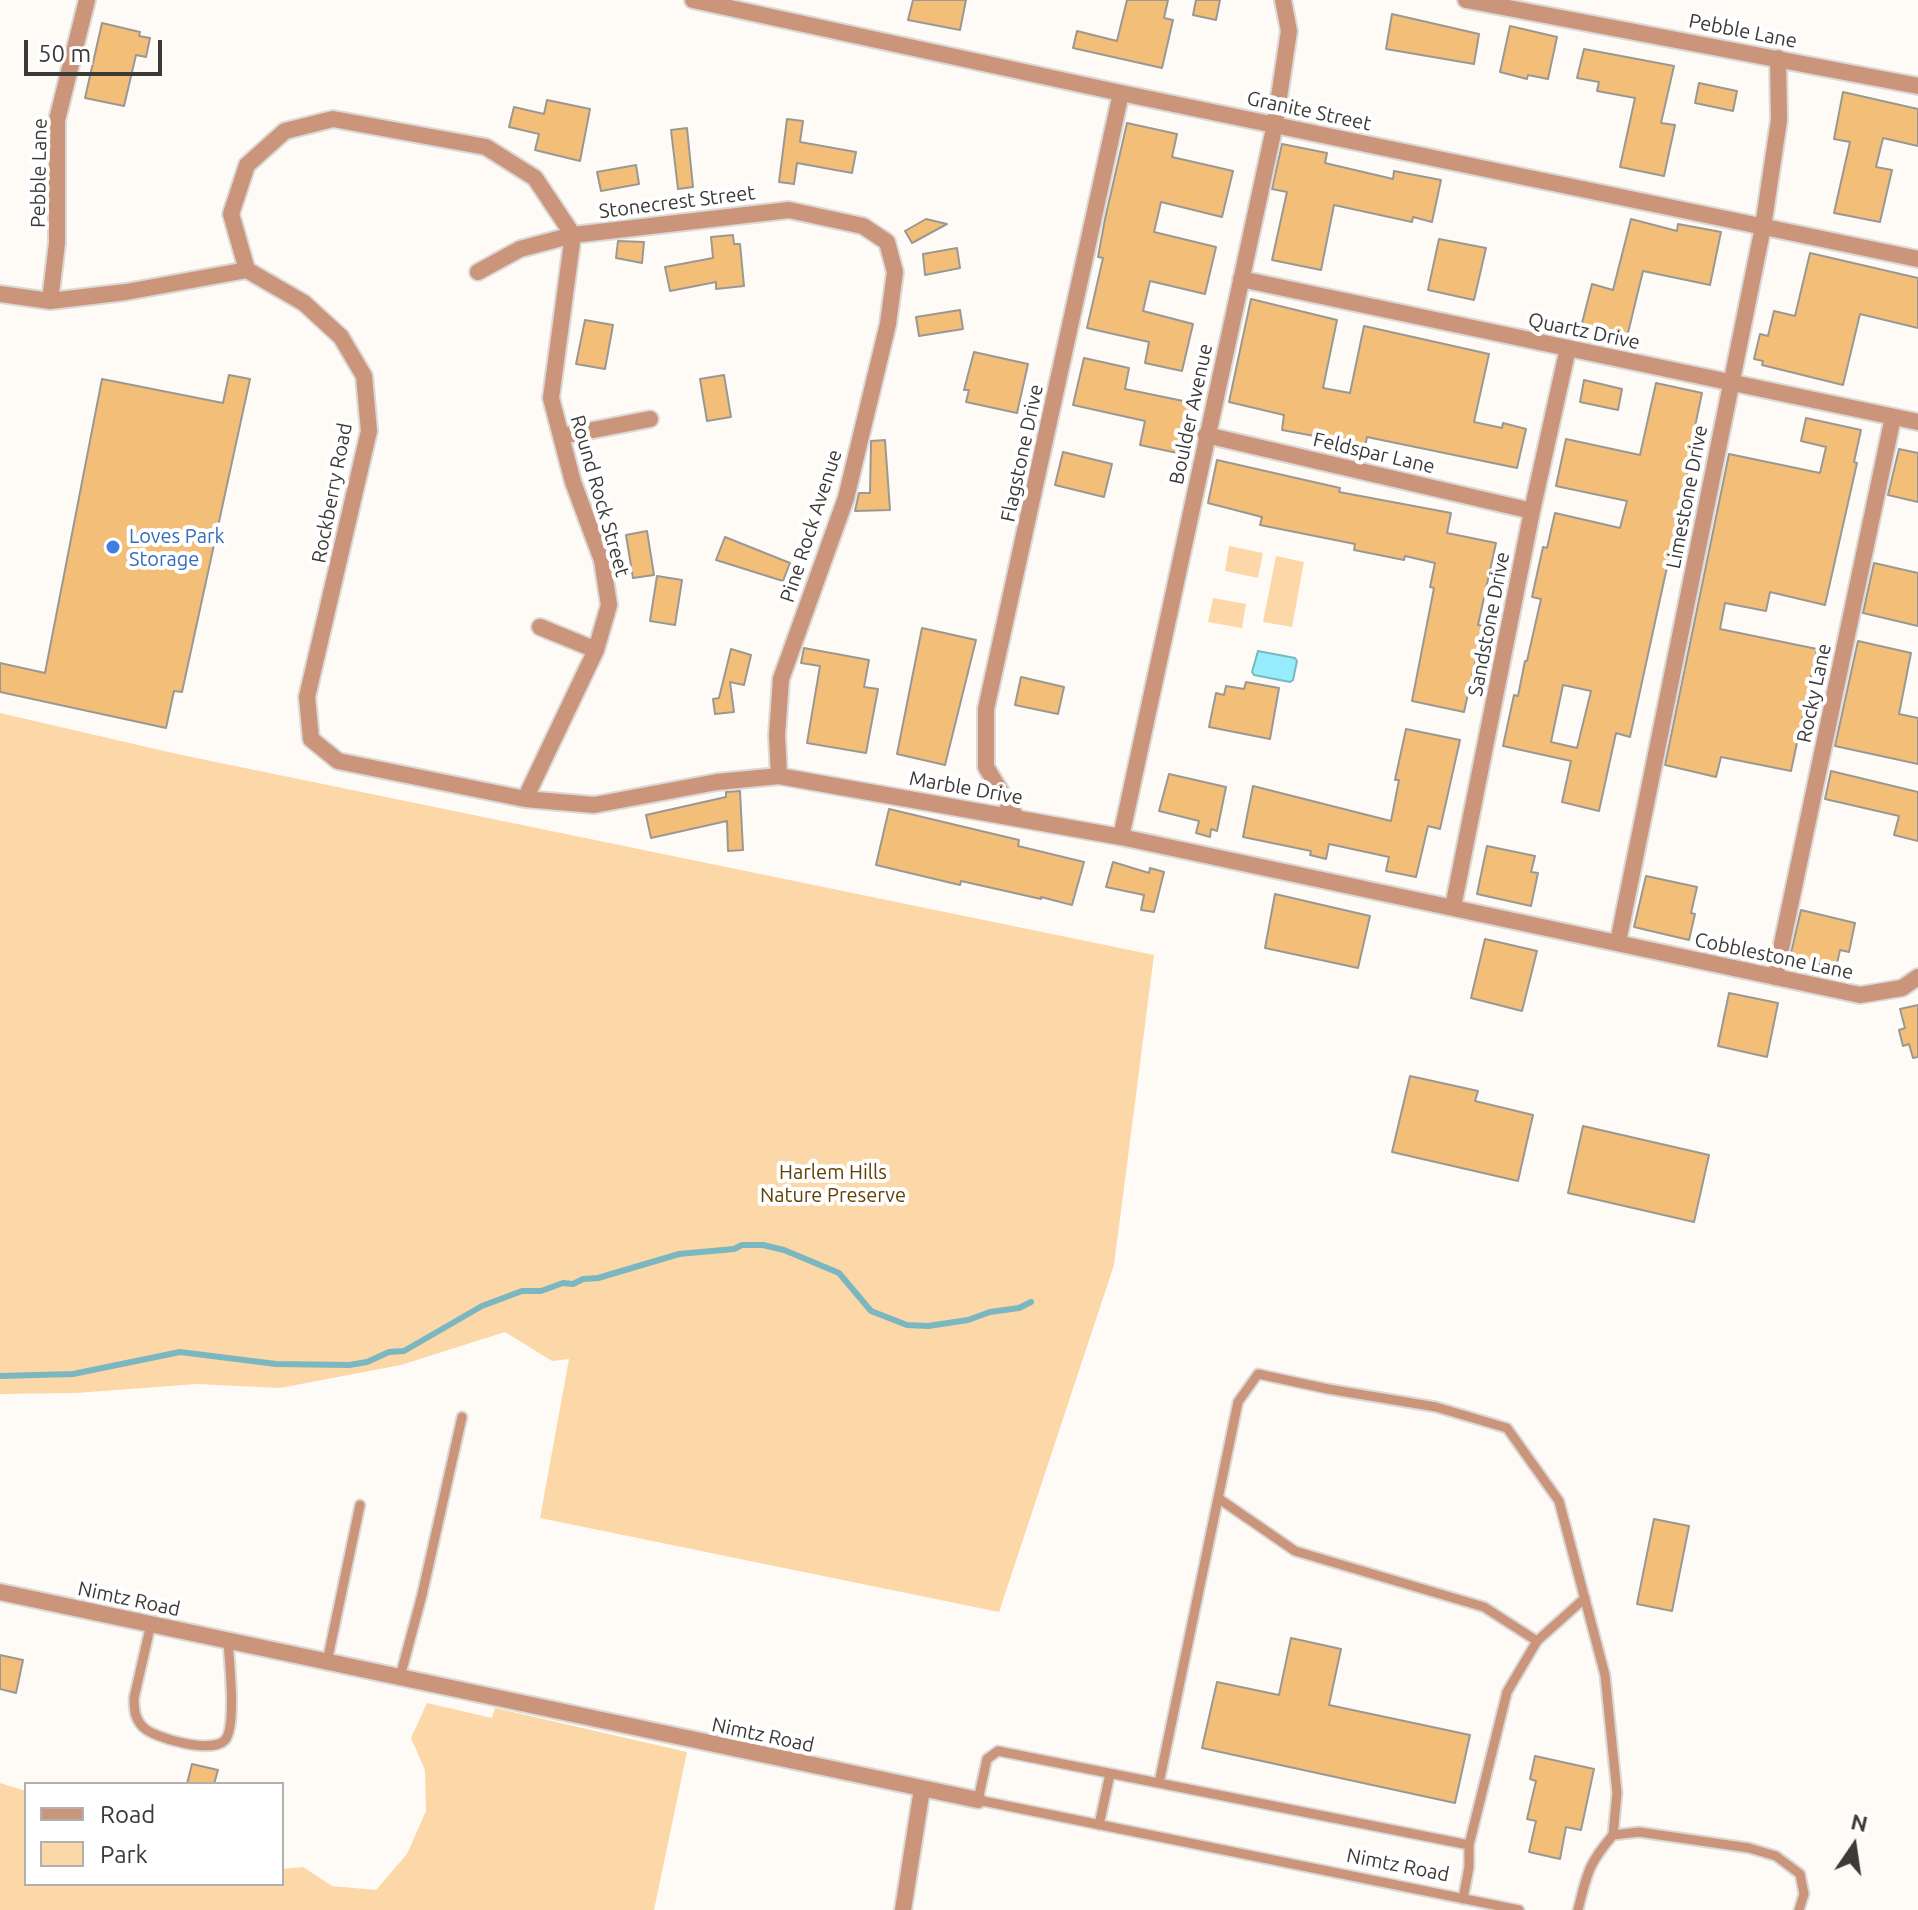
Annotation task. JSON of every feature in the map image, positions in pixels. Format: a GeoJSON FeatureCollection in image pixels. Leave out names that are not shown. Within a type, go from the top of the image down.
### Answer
{"type":"FeatureCollection","features":[{"type":"Feature","properties":{"kind":"street","name":"Pebble Lane"},"geometry":{"type":"LineString","coordinates":[[50,301],[57,243],[57,120],[87,0]]}},
{"type":"Feature","properties":{"kind":"street","name":"Granite Street"},"geometry":{"type":"LineString","coordinates":[[693,0],[1121,93],[1918,259]]}},
{"type":"Feature","properties":{"kind":"street","name":"Boulder Avenue"},"geometry":{"type":"LineString","coordinates":[[1121,837],[1275,124],[1289,31],[1283,0]]}},
{"type":"Feature","properties":{"kind":"street","name":"Pebble Lane"},"geometry":{"type":"LineString","coordinates":[[1466,0],[1918,86]]}},
{"type":"Feature","properties":{"kind":"street","name":"Limestone Drive"},"geometry":{"type":"LineString","coordinates":[[1618,942],[1763,227],[1779,120],[1778,58]]}},
{"type":"Feature","properties":{"kind":"street","name":"Flagstone Drive"},"geometry":{"type":"LineString","coordinates":[[1016,817],[986,767],[986,709],[1121,93]]}},
{"type":"Feature","properties":{"kind":"street","name":"Stonecrest Street"},"geometry":{"type":"LineString","coordinates":[[247,270],[231,214],[247,165],[285,131],[333,119],[486,147],[535,178],[573,235],[789,210],[863,226],[887,242]]}},
{"type":"Feature","properties":{"kind":"street"},"geometry":{"type":"LineString","coordinates":[[478,272],[520,249],[573,235]]}},
{"type":"Feature","properties":{"kind":"street","name":"Round Rock Street"},"geometry":{"type":"LineString","coordinates":[[525,799],[596,650],[609,605],[602,560],[573,482],[551,398],[573,235]]}},
{"type":"Feature","properties":{"kind":"street","name":"Pine Rock Avenue"},"geometry":{"type":"LineString","coordinates":[[779,776],[777,735],[781,679],[846,498],[888,324],[895,272],[887,242]]}},
{"type":"Feature","properties":{"kind":"street"},"geometry":{"type":"LineString","coordinates":[[0,294],[50,301],[126,292],[247,270]]}},
{"type":"Feature","properties":{"kind":"street","name":"Rockberry Road"},"geometry":{"type":"LineString","coordinates":[[247,270],[304,303],[341,337],[364,376],[369,431],[307,697],[311,739]]}},
{"type":"Feature","properties":{"kind":"street","name":"Quartz Drive"},"geometry":{"type":"LineString","coordinates":[[1241,279],[1918,422]]}},
{"type":"Feature","properties":{"kind":"street","name":"Sandstone Drive"},"geometry":{"type":"LineString","coordinates":[[1453,907],[1532,511],[1568,348]]}},
{"type":"Feature","properties":{"kind":"street","name":"Rocky Lane"},"geometry":{"type":"LineString","coordinates":[[1775,977],[1893,417]]}},
{"type":"Feature","properties":{"kind":"street"},"geometry":{"type":"LineString","coordinates":[[562,436],[650,419]]}},
{"type":"Feature","properties":{"kind":"street","name":"Feldspar Lane"},"geometry":{"type":"LineString","coordinates":[[1206,435],[1532,511]]}},
{"type":"Feature","properties":{"kind":"street"},"geometry":{"type":"LineString","coordinates":[[540,627],[596,650]]}},
{"type":"Feature","properties":{"kind":"street","name":"Marble Drive"},"geometry":{"type":"LineString","coordinates":[[311,739],[338,761],[525,799],[594,805],[717,782],[779,776],[1121,837],[1618,942]]}},
{"type":"Feature","properties":{"kind":"street","name":"Cobblestone Lane"},"geometry":{"type":"LineString","coordinates":[[1618,942],[1860,995],[1902,988],[1918,977]]}},
{"type":"Feature","properties":{"kind":"street","name":"Nimtz Road"},"geometry":{"type":"LineString","coordinates":[[0,1592],[978,1800]]}},
{"type":"Feature","properties":{"kind":"street"},"geometry":{"type":"LineString","coordinates":[[903,1910],[922,1789]]}},
{"type":"Feature","properties":{"kind":"lane"},"geometry":{"type":"LineString","coordinates":[[1159,1783],[1238,1402],[1258,1374],[1436,1407],[1507,1428],[1559,1501],[1605,1675],[1617,1793],[1613,1835],[1589,1866],[1578,1910]]}},
{"type":"Feature","properties":{"kind":"lane"},"geometry":{"type":"LineString","coordinates":[[400,1677],[462,1417]]}},
{"type":"Feature","properties":{"kind":"lane"},"geometry":{"type":"LineString","coordinates":[[1218,1498],[1295,1551],[1484,1607],[1537,1641]]}},
{"type":"Feature","properties":{"kind":"lane"},"geometry":{"type":"LineString","coordinates":[[327,1662],[360,1505]]}},
{"type":"Feature","properties":{"kind":"lane"},"geometry":{"type":"LineString","coordinates":[[1463,1899],[1469,1867],[1469,1845],[1507,1692],[1537,1641],[1585,1598]]}},
{"type":"Feature","properties":{"kind":"lane"},"geometry":{"type":"LineString","coordinates":[[151,1624],[134,1698],[136,1718],[145,1729],[174,1741],[216,1745],[225,1740],[231,1714],[228,1641]]}},
{"type":"Feature","properties":{"kind":"lane"},"geometry":{"type":"LineString","coordinates":[[978,1800],[987,1759],[998,1751],[1469,1845]]}},
{"type":"Feature","properties":{"kind":"lane"},"geometry":{"type":"LineString","coordinates":[[1099,1825],[1110,1774]]}},
{"type":"Feature","properties":{"kind":"lane","name":"Nimtz Road"},"geometry":{"type":"LineString","coordinates":[[978,1800],[1519,1910]]}},
{"type":"Feature","properties":{"kind":"lane"},"geometry":{"type":"LineString","coordinates":[[1613,1835],[1639,1832],[1749,1848],[1776,1856],[1800,1874],[1804,1894],[1799,1910]]}},
{"type":"Feature","properties":{"kind":"green space"},"geometry":{"type":"Polygon","coordinates":[[[1229,546],[1263,553],[1258,578],[1225,571],[1229,546]]]}},
{"type":"Feature","properties":{"kind":"green space"},"geometry":{"type":"Polygon","coordinates":[[[1276,556],[1304,562],[1292,627],[1263,622],[1276,556]]]}},
{"type":"Feature","properties":{"kind":"green space"},"geometry":{"type":"Polygon","coordinates":[[[1213,598],[1246,604],[1242,628],[1208,622],[1213,598]]]}},
{"type":"Feature","properties":{"kind":"green space","name":"Harlem Hills Nature Preserve"},"geometry":{"type":"Polygon","coordinates":[[[0,713],[177,754],[1154,955],[1114,1265],[999,1612],[540,1518],[569,1359],[552,1361],[505,1332],[401,1365],[280,1388],[197,1384],[76,1393],[0,1394],[0,713]]]}},
{"type":"Feature","properties":{"kind":"green space"},"geometry":{"type":"Polygon","coordinates":[[[427,1703],[492,1718],[495,1708],[687,1752],[654,1910],[0,1910],[0,1783],[24,1790],[24,1886],[284,1886],[284,1869],[303,1867],[332,1886],[376,1890],[407,1854],[426,1811],[425,1770],[411,1738],[427,1703]]]}},
{"type":"Feature","properties":{"kind":"water"},"geometry":{"type":"Polygon","coordinates":[[[1258,651],[1295,658],[1293,680],[1254,675],[1252,672],[1258,651]]]}},
{"type":"Feature","properties":{"kind":"building"},"geometry":{"type":"Polygon","coordinates":[[[913,0],[966,0],[960,30],[908,20],[913,0]]]}},
{"type":"Feature","properties":{"kind":"building"},"geometry":{"type":"Polygon","coordinates":[[[1127,0],[1168,0],[1164,18],[1173,20],[1162,68],[1073,48],[1077,31],[1117,41],[1127,0]]]}},
{"type":"Feature","properties":{"kind":"building"},"geometry":{"type":"Polygon","coordinates":[[[1196,0],[1220,0],[1216,20],[1193,15],[1196,0]]]}},
{"type":"Feature","properties":{"kind":"building"},"geometry":{"type":"Polygon","coordinates":[[[1392,14],[1479,34],[1474,64],[1386,49],[1392,14]]]}},
{"type":"Feature","properties":{"kind":"building"},"geometry":{"type":"Polygon","coordinates":[[[102,23],[140,32],[139,36],[150,38],[146,57],[136,55],[124,106],[85,98],[102,23]]]}},
{"type":"Feature","properties":{"kind":"building"},"geometry":{"type":"Polygon","coordinates":[[[1510,26],[1557,37],[1548,79],[1528,75],[1527,79],[1500,72],[1510,26]]]}},
{"type":"Feature","properties":{"kind":"building"},"geometry":{"type":"Polygon","coordinates":[[[1584,49],[1674,66],[1661,123],[1675,125],[1664,176],[1620,167],[1635,98],[1597,91],[1599,82],[1577,78],[1584,49]]]}},
{"type":"Feature","properties":{"kind":"building"},"geometry":{"type":"Polygon","coordinates":[[[1699,83],[1737,91],[1733,111],[1695,103],[1699,83]]]}},
{"type":"Feature","properties":{"kind":"building"},"geometry":{"type":"Polygon","coordinates":[[[1843,92],[1918,109],[1918,146],[1883,138],[1876,167],[1892,170],[1880,222],[1834,213],[1850,142],[1834,139],[1843,92]]]}},
{"type":"Feature","properties":{"kind":"building"},"geometry":{"type":"Polygon","coordinates":[[[547,100],[590,109],[580,161],[535,150],[539,134],[509,127],[514,107],[544,114],[547,100]]]}},
{"type":"Feature","properties":{"kind":"building"},"geometry":{"type":"Polygon","coordinates":[[[787,119],[803,121],[800,142],[856,152],[852,173],[797,163],[794,184],[779,182],[787,119]]]}},
{"type":"Feature","properties":{"kind":"building"},"geometry":{"type":"Polygon","coordinates":[[[1127,123],[1177,134],[1172,157],[1233,171],[1222,217],[1161,202],[1154,232],[1216,247],[1205,294],[1150,281],[1143,311],[1193,324],[1182,371],[1145,363],[1149,342],[1087,328],[1103,258],[1098,257],[1105,219],[1127,123]]]}},
{"type":"Feature","properties":{"kind":"building"},"geometry":{"type":"Polygon","coordinates":[[[687,128],[693,187],[678,189],[671,130],[687,128]]]}},
{"type":"Feature","properties":{"kind":"building"},"geometry":{"type":"Polygon","coordinates":[[[1282,144],[1327,153],[1325,163],[1393,179],[1394,171],[1441,180],[1432,222],[1413,217],[1412,222],[1334,205],[1321,270],[1272,260],[1287,192],[1272,189],[1282,144]]]}},
{"type":"Feature","properties":{"kind":"building"},"geometry":{"type":"Polygon","coordinates":[[[636,165],[639,184],[601,191],[597,172],[636,165]]]}},
{"type":"Feature","properties":{"kind":"building"},"geometry":{"type":"Polygon","coordinates":[[[926,219],[947,224],[912,243],[905,231],[926,219]]]}},
{"type":"Feature","properties":{"kind":"building"},"geometry":{"type":"Polygon","coordinates":[[[1631,219],[1677,231],[1678,224],[1721,232],[1710,285],[1643,271],[1627,337],[1581,327],[1592,284],[1613,290],[1631,219]]]}},
{"type":"Feature","properties":{"kind":"building"},"geometry":{"type":"Polygon","coordinates":[[[733,235],[734,244],[740,244],[744,286],[716,289],[716,282],[670,291],[665,267],[713,258],[711,237],[733,235]]]}},
{"type":"Feature","properties":{"kind":"building"},"geometry":{"type":"Polygon","coordinates":[[[1439,239],[1486,248],[1474,300],[1428,290],[1439,239]]]}},
{"type":"Feature","properties":{"kind":"building"},"geometry":{"type":"Polygon","coordinates":[[[618,241],[644,242],[642,263],[616,258],[618,241]]]}},
{"type":"Feature","properties":{"kind":"building"},"geometry":{"type":"Polygon","coordinates":[[[957,248],[960,268],[925,275],[923,254],[957,248]]]}},
{"type":"Feature","properties":{"kind":"building"},"geometry":{"type":"Polygon","coordinates":[[[1810,253],[1918,278],[1918,328],[1860,314],[1843,385],[1762,365],[1763,361],[1754,359],[1760,334],[1768,336],[1774,311],[1795,316],[1810,253]]]}},
{"type":"Feature","properties":{"kind":"building"},"geometry":{"type":"Polygon","coordinates":[[[1251,299],[1337,320],[1323,388],[1350,393],[1364,326],[1489,354],[1474,422],[1502,428],[1503,423],[1526,429],[1517,468],[1367,437],[1364,452],[1319,440],[1320,437],[1282,430],[1284,415],[1229,402],[1251,299]]]}},
{"type":"Feature","properties":{"kind":"building"},"geometry":{"type":"Polygon","coordinates":[[[960,310],[963,329],[919,336],[916,317],[960,310]]]}},
{"type":"Feature","properties":{"kind":"building"},"geometry":{"type":"Polygon","coordinates":[[[585,320],[613,325],[605,369],[576,364],[585,320]]]}},
{"type":"Feature","properties":{"kind":"building"},"geometry":{"type":"Polygon","coordinates":[[[974,352],[1028,364],[1017,413],[966,402],[969,390],[964,390],[974,352]]]}},
{"type":"Feature","properties":{"kind":"building"},"geometry":{"type":"Polygon","coordinates":[[[1084,358],[1129,368],[1125,389],[1193,403],[1182,454],[1140,445],[1145,421],[1073,405],[1084,358]]]}},
{"type":"Feature","properties":{"kind":"building"},"geometry":{"type":"Polygon","coordinates":[[[229,375],[250,379],[182,692],[174,691],[166,728],[0,692],[0,663],[45,673],[102,379],[223,403],[229,375]]]}},
{"type":"Feature","properties":{"kind":"building"},"geometry":{"type":"Polygon","coordinates":[[[724,375],[731,417],[707,421],[700,379],[724,375]]]}},
{"type":"Feature","properties":{"kind":"building"},"geometry":{"type":"Polygon","coordinates":[[[1584,380],[1622,389],[1618,410],[1580,402],[1584,380]]]}},
{"type":"Feature","properties":{"kind":"building"},"geometry":{"type":"Polygon","coordinates":[[[1656,383],[1702,393],[1630,737],[1616,733],[1599,811],[1562,802],[1571,761],[1503,746],[1541,599],[1532,597],[1543,547],[1547,548],[1555,513],[1620,528],[1627,501],[1556,486],[1566,439],[1640,455],[1656,383]],[[1563,685],[1551,742],[1577,748],[1591,691],[1563,685]]]}},
{"type":"Feature","properties":{"kind":"building"},"geometry":{"type":"Polygon","coordinates":[[[1806,418],[1861,430],[1854,462],[1857,463],[1825,605],[1770,592],[1766,611],[1725,603],[1720,629],[1817,649],[1791,771],[1721,757],[1716,777],[1665,765],[1729,454],[1820,473],[1826,447],[1801,441],[1806,418]]]}},
{"type":"Feature","properties":{"kind":"building"},"geometry":{"type":"Polygon","coordinates":[[[885,440],[890,510],[855,511],[859,493],[870,493],[871,441],[885,440]]]}},
{"type":"Feature","properties":{"kind":"building"},"geometry":{"type":"Polygon","coordinates":[[[1899,449],[1918,453],[1918,502],[1888,495],[1899,449]]]}},
{"type":"Feature","properties":{"kind":"building"},"geometry":{"type":"Polygon","coordinates":[[[1063,452],[1112,464],[1104,497],[1055,485],[1063,452]]]}},
{"type":"Feature","properties":{"kind":"building"},"geometry":{"type":"Polygon","coordinates":[[[1217,460],[1340,488],[1339,492],[1451,513],[1447,533],[1496,543],[1478,625],[1483,626],[1464,712],[1412,701],[1434,588],[1430,587],[1435,563],[1354,550],[1355,544],[1260,525],[1262,517],[1208,503],[1217,460]]]}},
{"type":"Feature","properties":{"kind":"building"},"geometry":{"type":"Polygon","coordinates":[[[647,531],[654,575],[633,578],[626,535],[647,531]]]}},
{"type":"Feature","properties":{"kind":"building"},"geometry":{"type":"Polygon","coordinates":[[[725,537],[790,563],[783,581],[716,560],[725,537]]]}},
{"type":"Feature","properties":{"kind":"building"},"geometry":{"type":"Polygon","coordinates":[[[1874,563],[1918,573],[1918,626],[1863,613],[1874,563]]]}},
{"type":"Feature","properties":{"kind":"building"},"geometry":{"type":"Polygon","coordinates":[[[657,576],[682,580],[675,625],[650,621],[657,576]]]}},
{"type":"Feature","properties":{"kind":"building"},"geometry":{"type":"Polygon","coordinates":[[[922,628],[976,640],[945,765],[897,754],[922,628]]]}},
{"type":"Feature","properties":{"kind":"building"},"geometry":{"type":"Polygon","coordinates":[[[1858,641],[1911,653],[1899,714],[1918,718],[1918,764],[1835,746],[1858,641]]]}},
{"type":"Feature","properties":{"kind":"building"},"geometry":{"type":"Polygon","coordinates":[[[804,648],[869,660],[864,687],[878,689],[866,753],[807,743],[820,666],[801,663],[804,648]]]}},
{"type":"Feature","properties":{"kind":"building"},"geometry":{"type":"Polygon","coordinates":[[[731,649],[751,655],[744,685],[730,682],[734,712],[715,714],[713,699],[719,698],[731,649]]]}},
{"type":"Feature","properties":{"kind":"building"},"geometry":{"type":"Polygon","coordinates":[[[1021,677],[1064,687],[1058,714],[1015,705],[1021,677]]]}},
{"type":"Feature","properties":{"kind":"building"},"geometry":{"type":"Polygon","coordinates":[[[1246,682],[1279,688],[1270,739],[1209,727],[1216,693],[1224,695],[1226,686],[1244,689],[1246,682]]]}},
{"type":"Feature","properties":{"kind":"building"},"geometry":{"type":"Polygon","coordinates":[[[1406,729],[1460,740],[1440,829],[1428,826],[1416,877],[1386,871],[1389,857],[1329,844],[1326,859],[1310,855],[1311,851],[1243,837],[1253,786],[1391,821],[1399,780],[1395,780],[1406,729]]]}},
{"type":"Feature","properties":{"kind":"building"},"geometry":{"type":"Polygon","coordinates":[[[1831,771],[1918,792],[1918,841],[1894,835],[1899,816],[1825,799],[1831,771]]]}},
{"type":"Feature","properties":{"kind":"building"},"geometry":{"type":"Polygon","coordinates":[[[1169,774],[1226,787],[1217,831],[1211,829],[1210,837],[1196,833],[1199,821],[1159,811],[1169,774]]]}},
{"type":"Feature","properties":{"kind":"building"},"geometry":{"type":"Polygon","coordinates":[[[740,791],[743,850],[728,851],[727,821],[651,838],[646,815],[726,797],[726,792],[740,791]]]}},
{"type":"Feature","properties":{"kind":"building"},"geometry":{"type":"Polygon","coordinates":[[[889,809],[1019,840],[1018,846],[1084,862],[1072,905],[961,881],[960,885],[876,865],[889,809]]]}},
{"type":"Feature","properties":{"kind":"building"},"geometry":{"type":"Polygon","coordinates":[[[1487,846],[1535,856],[1531,872],[1538,873],[1531,906],[1477,894],[1487,846]]]}},
{"type":"Feature","properties":{"kind":"building"},"geometry":{"type":"Polygon","coordinates":[[[1113,862],[1149,873],[1150,868],[1164,872],[1154,912],[1141,910],[1144,895],[1106,887],[1113,862]]]}},
{"type":"Feature","properties":{"kind":"building"},"geometry":{"type":"Polygon","coordinates":[[[1646,876],[1697,887],[1689,940],[1634,927],[1646,876]]]}},
{"type":"Feature","properties":{"kind":"building"},"geometry":{"type":"Polygon","coordinates":[[[1275,894],[1370,916],[1358,968],[1265,948],[1275,894]]]}},
{"type":"Feature","properties":{"kind":"building"},"geometry":{"type":"Polygon","coordinates":[[[1801,910],[1855,923],[1849,952],[1840,950],[1836,968],[1790,957],[1801,910]]]}},
{"type":"Feature","properties":{"kind":"building"},"geometry":{"type":"Polygon","coordinates":[[[1485,939],[1537,951],[1522,1011],[1471,998],[1485,939]]]}},
{"type":"Feature","properties":{"kind":"building"},"geometry":{"type":"Polygon","coordinates":[[[1729,993],[1778,1003],[1767,1057],[1718,1046],[1729,993]]]}},
{"type":"Feature","properties":{"kind":"building"},"geometry":{"type":"Polygon","coordinates":[[[1918,1005],[1918,1057],[1913,1058],[1909,1044],[1903,1046],[1899,1030],[1905,1028],[1900,1009],[1918,1005]]]}},
{"type":"Feature","properties":{"kind":"building"},"geometry":{"type":"Polygon","coordinates":[[[1410,1076],[1478,1091],[1475,1101],[1533,1115],[1518,1181],[1392,1152],[1410,1076]]]}},
{"type":"Feature","properties":{"kind":"building"},"geometry":{"type":"Polygon","coordinates":[[[1583,1126],[1709,1155],[1694,1222],[1568,1193],[1583,1126]]]}},
{"type":"Feature","properties":{"kind":"building"},"geometry":{"type":"Polygon","coordinates":[[[1654,1519],[1689,1526],[1672,1611],[1637,1604],[1654,1519]]]}},
{"type":"Feature","properties":{"kind":"building"},"geometry":{"type":"Polygon","coordinates":[[[1291,1638],[1341,1649],[1329,1705],[1470,1735],[1455,1803],[1202,1748],[1217,1682],[1279,1695],[1291,1638]]]}},
{"type":"Feature","properties":{"kind":"building"},"geometry":{"type":"Polygon","coordinates":[[[0,1655],[23,1660],[16,1693],[0,1689],[0,1655]]]}},
{"type":"Feature","properties":{"kind":"building"},"geometry":{"type":"Polygon","coordinates":[[[1535,1756],[1594,1769],[1581,1830],[1566,1827],[1560,1859],[1529,1852],[1536,1821],[1527,1819],[1536,1781],[1530,1779],[1535,1756]]]}},
{"type":"Feature","properties":{"kind":"building"},"geometry":{"type":"Polygon","coordinates":[[[192,1764],[218,1770],[215,1782],[188,1782],[192,1764]]]}},
{"type":"Feature","properties":{"kind":"waterway"},"geometry":{"type":"LineString","coordinates":[[0,1376],[73,1374],[180,1352],[276,1364],[349,1365],[367,1362],[389,1352],[404,1351],[482,1306],[522,1291],[541,1291],[563,1283],[573,1284],[679,1254],[734,1249],[742,1245],[763,1245],[784,1250],[839,1273],[871,1311],[907,1325],[928,1326],[968,1320],[990,1312],[1019,1308],[1031,1302]]}},
{"type":"Feature","properties":{"kind":"place","name":"Loves Park Storage"},"geometry":{"type":"Point","coordinates":[113,547]}}]}
